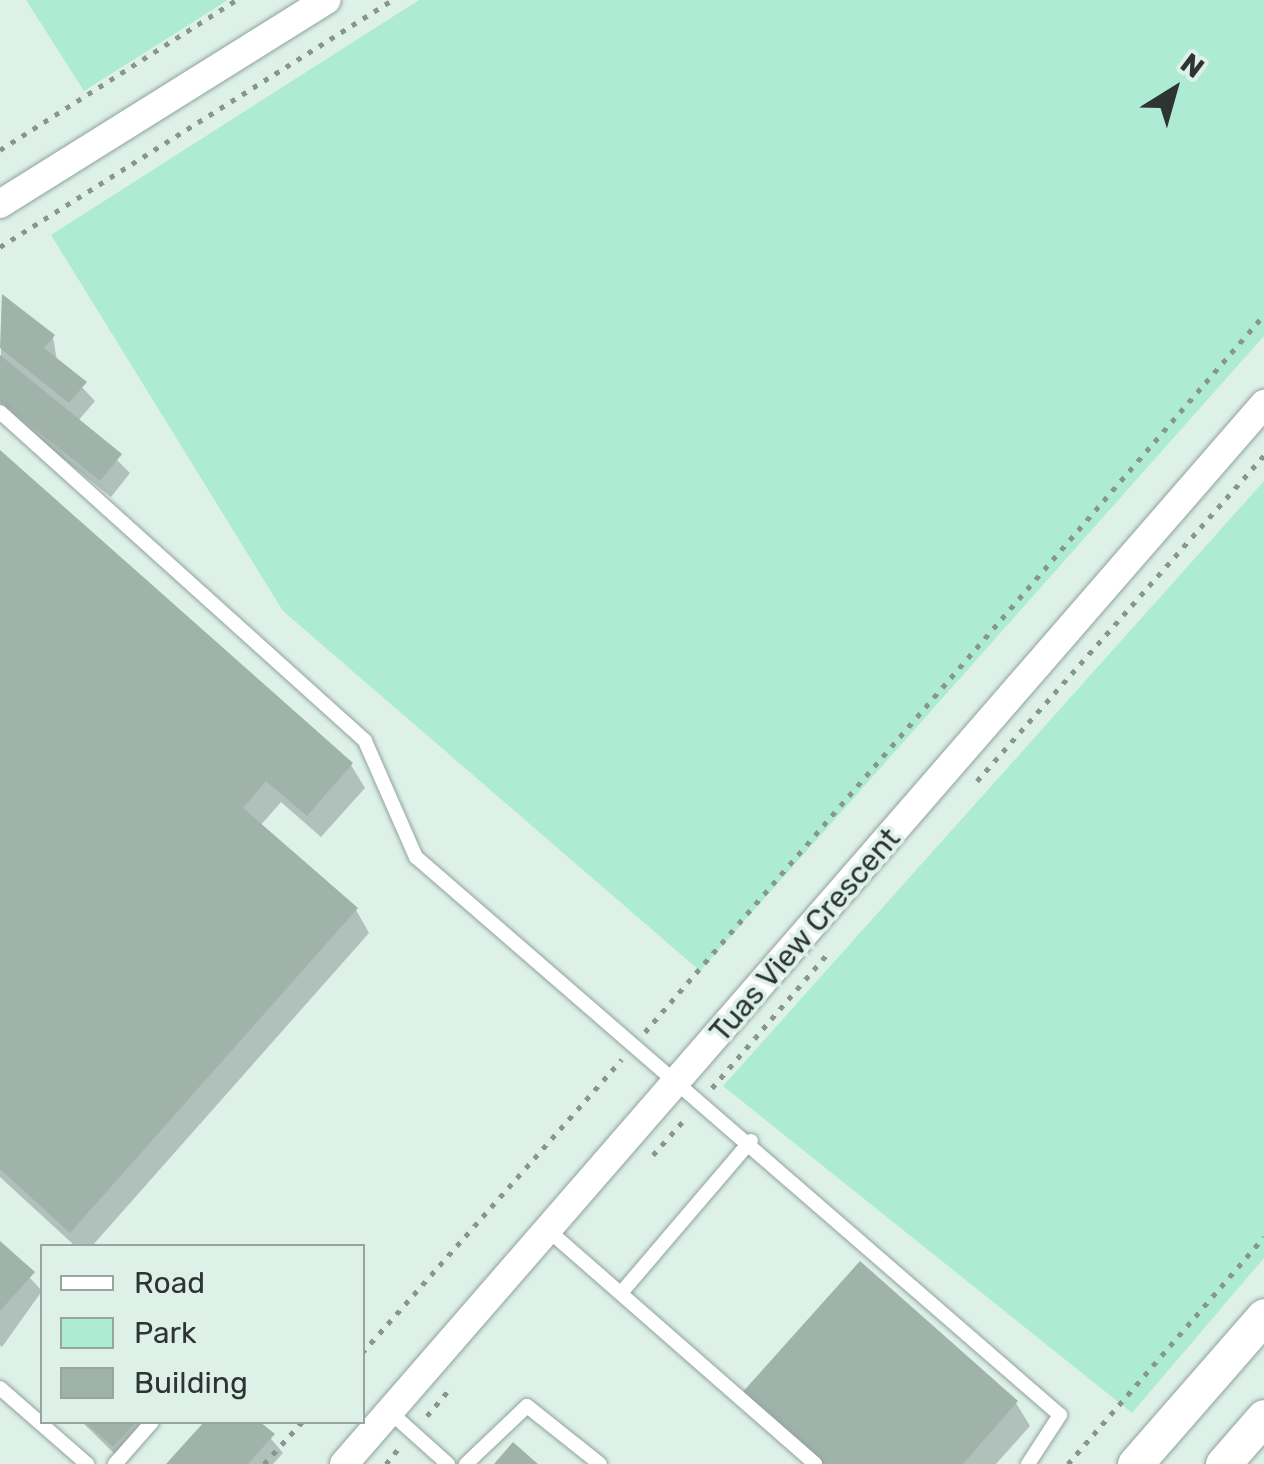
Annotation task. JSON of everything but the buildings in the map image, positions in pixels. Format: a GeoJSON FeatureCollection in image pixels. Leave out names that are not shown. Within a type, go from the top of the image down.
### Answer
{"type":"FeatureCollection","features":[{"type":"Feature","properties":{"kind":"street"},"geometry":{"type":"LineString","coordinates":[[0,204],[326,0]]}},
{"type":"Feature","properties":{"kind":"street","name":"Tuas View Crescent"},"geometry":{"type":"LineString","coordinates":[[344,1464],[1264,404]]}},
{"type":"Feature","properties":{"kind":"street"},"geometry":{"type":"LineString","coordinates":[[1135,1464],[1264,1316]]}},
{"type":"Feature","properties":{"kind":"street"},"geometry":{"type":"LineString","coordinates":[[1223,1464],[1264,1417]]}},
{"type":"Feature","properties":{"kind":"lane"},"geometry":{"type":"LineString","coordinates":[[0,412],[365,741],[416,857],[704,1098],[1060,1416],[1028,1464]]}},
{"type":"Feature","properties":{"kind":"lane"},"geometry":{"type":"LineString","coordinates":[[620,1292],[751,1141]]}},
{"type":"Feature","properties":{"kind":"lane"},"geometry":{"type":"LineString","coordinates":[[548,1230],[815,1464]]}},
{"type":"Feature","properties":{"kind":"lane"},"geometry":{"type":"LineString","coordinates":[[0,1388],[40,1423]]}},
{"type":"Feature","properties":{"kind":"lane"},"geometry":{"type":"LineString","coordinates":[[466,1464],[528,1406],[600,1464]]}},
{"type":"Feature","properties":{"kind":"lane"},"geometry":{"type":"LineString","coordinates":[[390,1412],[448,1464]]}},
{"type":"Feature","properties":{"kind":"lane"},"geometry":{"type":"LineString","coordinates":[[41,1424],[87,1464]]}},
{"type":"Feature","properties":{"kind":"lane"},"geometry":{"type":"LineString","coordinates":[[115,1464],[150,1424]]}},
{"type":"Feature","properties":{"kind":"path"},"geometry":{"type":"LineString","coordinates":[[0,150],[236,0]]}},
{"type":"Feature","properties":{"kind":"path"},"geometry":{"type":"LineString","coordinates":[[0,247],[392,0]]}},
{"type":"Feature","properties":{"kind":"path"},"geometry":{"type":"LineString","coordinates":[[365,1350],[1264,315]]}},
{"type":"Feature","properties":{"kind":"path"},"geometry":{"type":"LineString","coordinates":[[965,795],[1264,456]]}},
{"type":"Feature","properties":{"kind":"path"},"geometry":{"type":"LineString","coordinates":[[642,1166],[842,937]]}},
{"type":"Feature","properties":{"kind":"path"},"geometry":{"type":"LineString","coordinates":[[1068,1464],[1264,1237]]}},
{"type":"Feature","properties":{"kind":"path"},"geometry":{"type":"LineString","coordinates":[[386,1464],[461,1376]]}},
{"type":"Feature","properties":{"kind":"path"},"geometry":{"type":"LineString","coordinates":[[264,1464],[300,1424]]}},
{"type":"Feature","properties":{"kind":"path"},"geometry":{"type":"LineString","coordinates":[[1085,1431],[1092,1437]]}},
{"type":"Feature","properties":{"kind":"green space"},"geometry":{"type":"Polygon","coordinates":[[[26,0],[228,0],[84,91],[26,0]]]}},
{"type":"Feature","properties":{"kind":"green space"},"geometry":{"type":"Polygon","coordinates":[[[419,0],[1264,0],[1264,336],[700,971],[283,611],[51,235],[419,0]]]}},
{"type":"Feature","properties":{"kind":"green space"},"geometry":{"type":"Polygon","coordinates":[[[1264,481],[1264,1258],[1132,1413],[723,1086],[1264,481]]]}}]}
